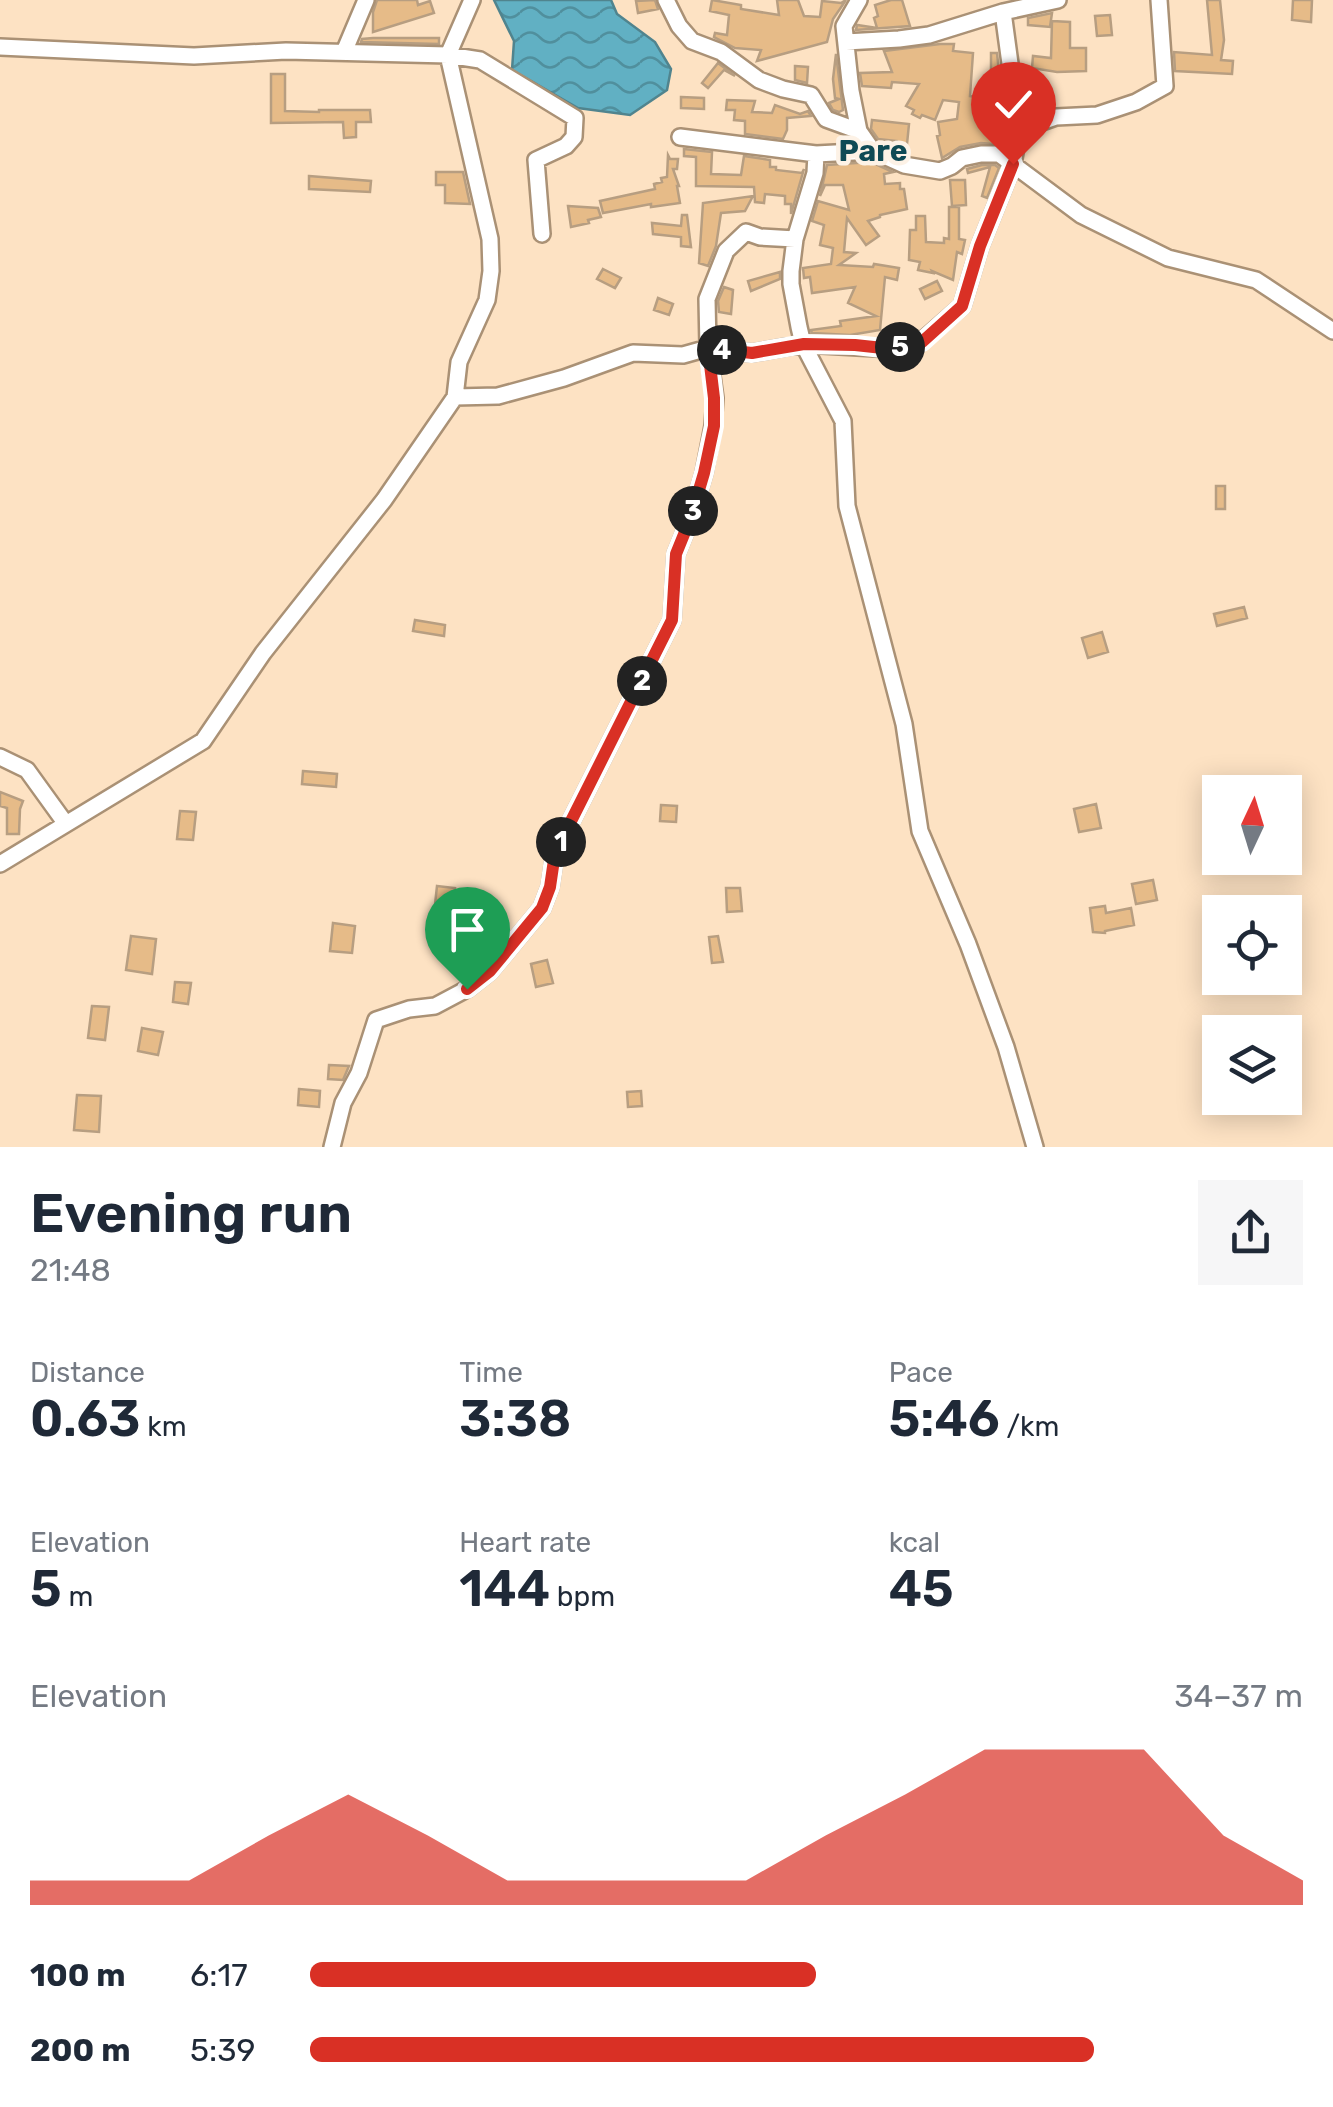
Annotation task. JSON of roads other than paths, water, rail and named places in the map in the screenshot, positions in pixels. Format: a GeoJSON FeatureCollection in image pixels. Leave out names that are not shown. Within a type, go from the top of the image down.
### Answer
{"type":"FeatureCollection","features":[{"type":"Feature","properties":{"kind":"street"},"geometry":{"type":"LineString","coordinates":[[344,52],[366,0]]}},
{"type":"Feature","properties":{"kind":"street"},"geometry":{"type":"LineString","coordinates":[[0,864],[204,741],[263,653],[384,500],[455,397],[459,362],[487,300],[491,271],[490,239],[448,55],[472,0]]}},
{"type":"Feature","properties":{"kind":"street"},"geometry":{"type":"LineString","coordinates":[[666,0],[692,41],[721,52],[759,80],[811,95],[826,119],[858,132],[872,150],[904,165],[940,171],[962,158],[999,154],[1081,215],[1168,258],[1256,280],[1333,331]]}},
{"type":"Feature","properties":{"kind":"street"},"geometry":{"type":"LineString","coordinates":[[858,132],[844,26],[860,0]]}},
{"type":"Feature","properties":{"kind":"street"},"geometry":{"type":"LineString","coordinates":[[846,42],[928,35],[1058,0]]}},
{"type":"Feature","properties":{"kind":"street"},"geometry":{"type":"LineString","coordinates":[[1019,130],[1056,117],[1097,115],[1136,102],[1165,86],[1159,0]]}},
{"type":"Feature","properties":{"kind":"street"},"geometry":{"type":"LineString","coordinates":[[455,397],[498,396],[633,353],[683,355],[708,348],[752,353],[804,344],[892,349],[922,342],[962,306],[980,246],[1013,164],[1019,130],[1003,12]]}},
{"type":"Feature","properties":{"kind":"street"},"geometry":{"type":"LineString","coordinates":[[0,48],[194,56],[344,52],[448,55],[480,60],[575,118],[574,137],[566,146],[536,160],[542,234]]}},
{"type":"Feature","properties":{"kind":"street"},"geometry":{"type":"LineString","coordinates":[[680,137],[816,154],[872,150]]}},
{"type":"Feature","properties":{"kind":"street"},"geometry":{"type":"LineString","coordinates":[[816,154],[812,186],[795,239],[791,284],[804,344],[842,421],[846,506],[904,724],[920,831],[1006,1046],[1035,1147]]}},
{"type":"Feature","properties":{"kind":"street"},"geometry":{"type":"LineString","coordinates":[[332,1147],[343,1103],[359,1073],[376,1020],[435,1006],[467,989],[490,971],[542,908],[555,853],[672,620],[676,554],[691,517],[714,426],[707,299],[726,252],[746,232],[795,239]]}},
{"type":"Feature","properties":{"kind":"street"},"geometry":{"type":"LineString","coordinates":[[0,757],[27,770],[66,824]]}},
{"type":"Feature","properties":{"kind":"water"},"geometry":{"type":"Polygon","coordinates":[[[494,0],[611,0],[617,14],[655,42],[671,69],[667,90],[630,115],[578,108],[512,70],[514,41],[494,0]]]}},
{"type":"Feature","properties":{"kind":"district","name":"Pare"},"geometry":{"type":"Point","coordinates":[873,151]}}]}
